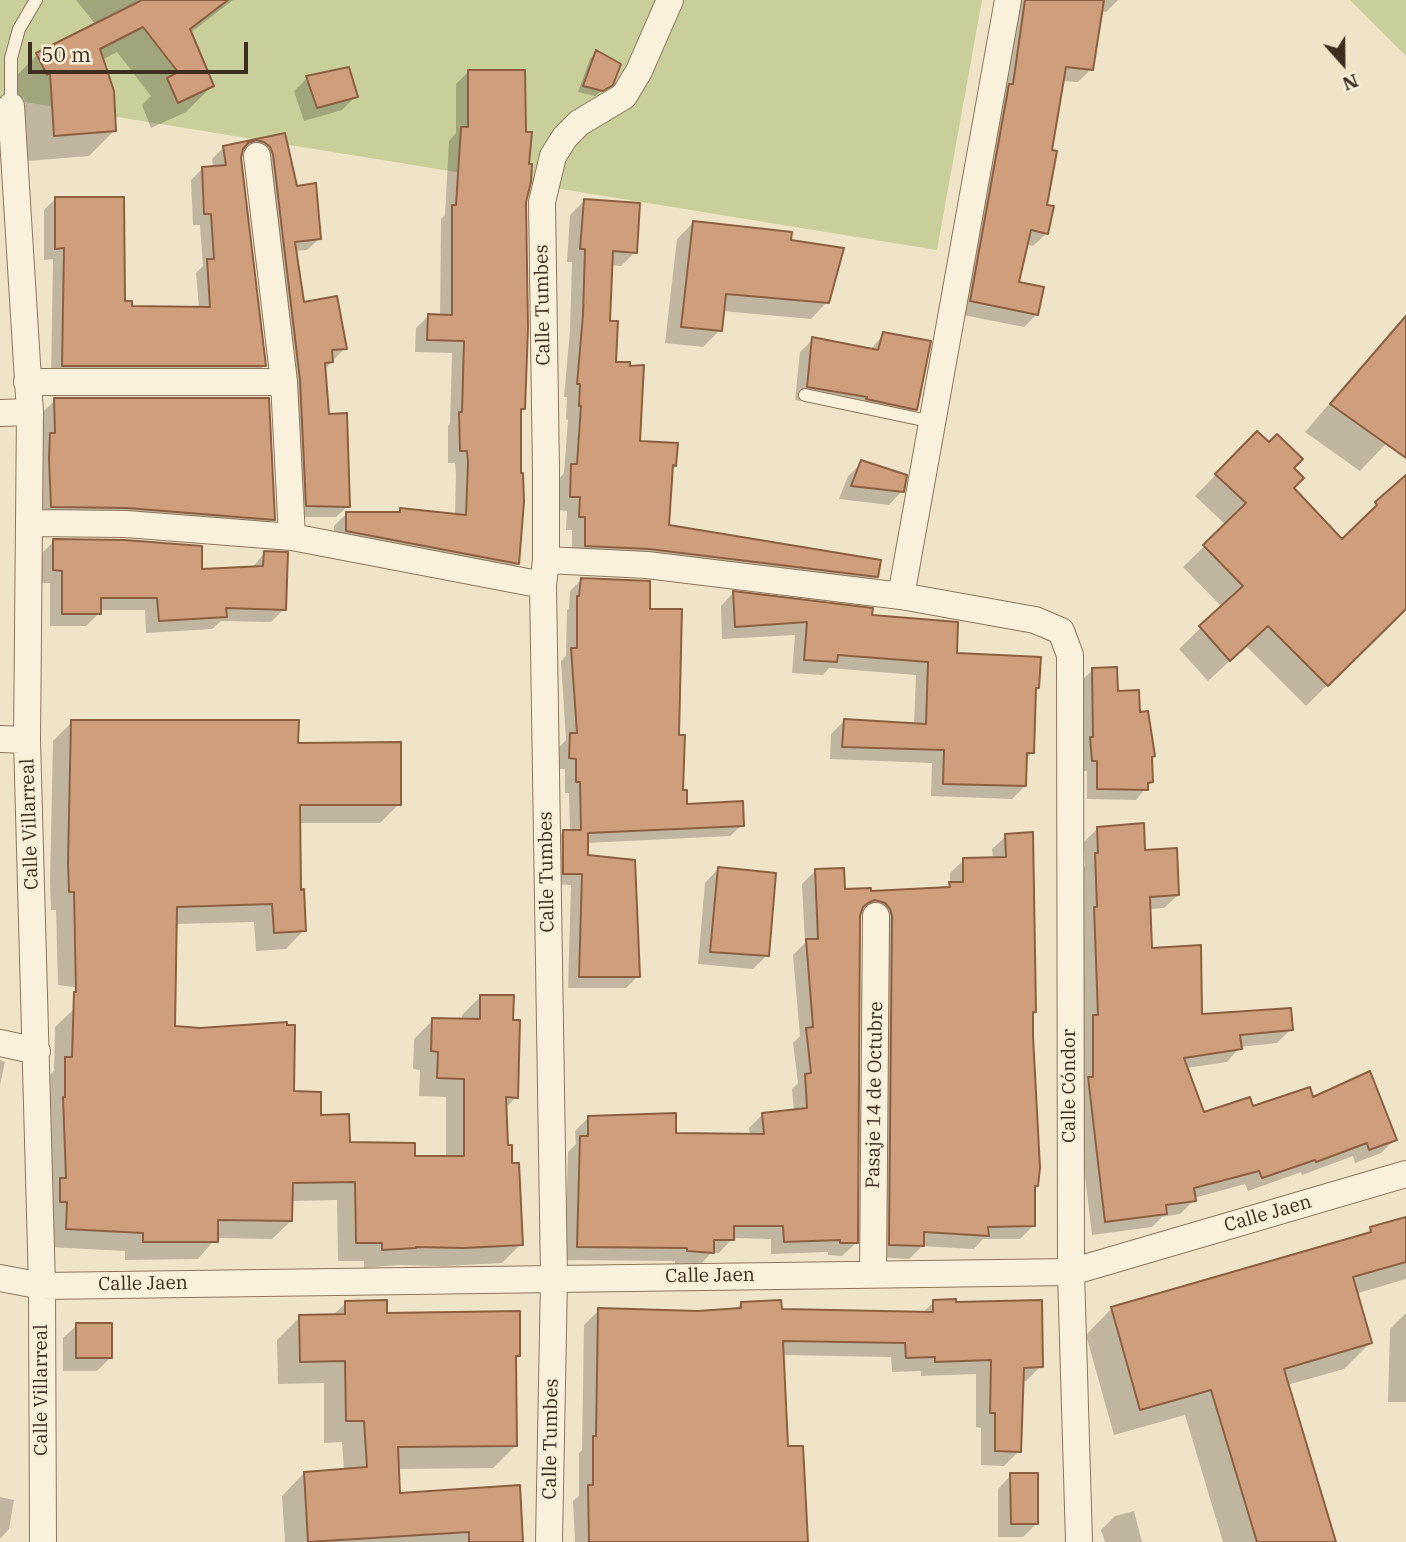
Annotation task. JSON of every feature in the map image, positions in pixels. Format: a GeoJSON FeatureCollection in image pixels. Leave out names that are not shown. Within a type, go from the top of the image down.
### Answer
{"type":"FeatureCollection","features":[{"type":"Feature","properties":{"kind":"street","name":"Calle Tumbes"},"geometry":{"type":"LineString","coordinates":[[549,1542],[554,1278],[542,202],[553,156],[565,137],[579,123],[624,96],[639,71],[670,0]]}},
{"type":"Feature","properties":{"kind":"street"},"geometry":{"type":"LineString","coordinates":[[30,523],[126,524],[292,537],[545,573],[647,565],[901,596],[1008,0]]}},
{"type":"Feature","properties":{"kind":"street","name":"Calle Villarreal"},"geometry":{"type":"LineString","coordinates":[[11,106],[30,412],[27,740],[42,1286],[43,1542]]}},
{"type":"Feature","properties":{"kind":"street"},"geometry":{"type":"LineString","coordinates":[[257,156],[285,382],[292,537]]}},
{"type":"Feature","properties":{"kind":"street"},"geometry":{"type":"LineString","coordinates":[[27,382],[285,382]]}},
{"type":"Feature","properties":{"kind":"street"},"geometry":{"type":"LineString","coordinates":[[0,413],[30,412]]}},
{"type":"Feature","properties":{"kind":"street","name":"Calle Cóndor"},"geometry":{"type":"LineString","coordinates":[[901,596],[1035,620],[1061,631],[1070,655],[1071,1272],[1079,1542]]}},
{"type":"Feature","properties":{"kind":"street"},"geometry":{"type":"LineString","coordinates":[[0,739],[27,740]]}},
{"type":"Feature","properties":{"kind":"street","name":"Pasaje 14 de Octubre"},"geometry":{"type":"LineString","coordinates":[[873,1274],[877,916]]}},
{"type":"Feature","properties":{"kind":"street"},"geometry":{"type":"LineString","coordinates":[[0,1043],[37,1051]]}},
{"type":"Feature","properties":{"kind":"street","name":"Calle Jaen"},"geometry":{"type":"LineString","coordinates":[[0,1278],[42,1286],[1071,1272],[1406,1174]]}},
{"type":"Feature","properties":{"kind":"lane"},"geometry":{"type":"LineString","coordinates":[[11,106],[11,58],[19,29],[36,0]]}},
{"type":"Feature","properties":{"kind":"lane"},"geometry":{"type":"LineString","coordinates":[[805,395],[933,422]]}},
{"type":"Feature","properties":{"kind":"green space"},"geometry":{"type":"Polygon","coordinates":[[[0,0],[982,0],[937,250],[0,98],[0,0]]]}},
{"type":"Feature","properties":{"kind":"green space"},"geometry":{"type":"Polygon","coordinates":[[[1350,0],[1406,0],[1406,56],[1350,0]]]}},
{"type":"Feature","properties":{"kind":"building"},"geometry":{"type":"Polygon","coordinates":[[[142,0],[228,0],[190,29],[214,86],[178,103],[167,78],[178,72],[143,27],[100,49],[114,91],[116,131],[54,136],[50,73],[47,75],[36,53],[142,0]]]}},
{"type":"Feature","properties":{"kind":"building"},"geometry":{"type":"Polygon","coordinates":[[[1025,0],[1104,0],[1093,70],[1066,67],[1052,150],[1057,151],[1047,205],[1054,206],[1048,234],[1031,230],[1019,282],[1044,287],[1038,315],[970,301],[1009,84],[1013,84],[1025,0]]]}},
{"type":"Feature","properties":{"kind":"building"},"geometry":{"type":"Polygon","coordinates":[[[596,50],[621,64],[613,85],[603,91],[583,86],[596,50]]]}},
{"type":"Feature","properties":{"kind":"building"},"geometry":{"type":"Polygon","coordinates":[[[349,67],[358,97],[317,108],[306,76],[349,67]]]}},
{"type":"Feature","properties":{"kind":"building"},"geometry":{"type":"Polygon","coordinates":[[[468,70],[525,70],[526,132],[532,132],[529,164],[532,164],[531,182],[526,202],[528,328],[525,409],[521,409],[524,502],[519,564],[346,531],[346,512],[400,512],[400,508],[466,515],[468,462],[467,451],[460,451],[459,412],[462,412],[464,341],[427,340],[428,314],[452,315],[452,205],[456,205],[461,127],[468,127],[468,70]]]}},
{"type":"Feature","properties":{"kind":"building"},"geometry":{"type":"Polygon","coordinates":[[[285,133],[297,186],[316,183],[321,239],[295,242],[304,302],[337,296],[347,349],[332,350],[333,362],[325,363],[329,414],[347,413],[350,507],[306,506],[300,380],[273,154],[264,142],[256,140],[248,143],[241,158],[266,366],[62,366],[64,248],[55,249],[55,197],[124,197],[125,301],[132,301],[132,306],[210,307],[207,259],[214,259],[211,214],[204,214],[202,167],[226,165],[223,146],[285,133]]]}},
{"type":"Feature","properties":{"kind":"building"},"geometry":{"type":"Polygon","coordinates":[[[584,199],[640,203],[637,253],[613,251],[610,321],[618,321],[616,362],[630,362],[630,366],[644,365],[640,441],[678,443],[676,466],[673,465],[669,525],[881,560],[878,577],[649,549],[585,546],[585,517],[579,517],[580,497],[570,497],[571,464],[577,464],[581,406],[580,384],[577,384],[583,315],[585,249],[580,249],[584,199]]]}},
{"type":"Feature","properties":{"kind":"building"},"geometry":{"type":"Polygon","coordinates":[[[693,221],[792,232],[791,240],[844,248],[829,303],[726,294],[722,331],[681,327],[693,221]]]}},
{"type":"Feature","properties":{"kind":"building"},"geometry":{"type":"Polygon","coordinates":[[[1406,316],[1406,458],[1330,404],[1406,316]]]}},
{"type":"Feature","properties":{"kind":"building"},"geometry":{"type":"Polygon","coordinates":[[[883,332],[931,341],[917,410],[866,399],[867,397],[807,387],[812,337],[878,350],[883,332]]]}},
{"type":"Feature","properties":{"kind":"building"},"geometry":{"type":"Polygon","coordinates":[[[54,398],[269,398],[275,520],[127,508],[51,507],[49,459],[50,433],[55,433],[54,398]]]}},
{"type":"Feature","properties":{"kind":"building"},"geometry":{"type":"Polygon","coordinates":[[[1257,431],[1269,442],[1277,434],[1303,459],[1294,468],[1304,478],[1294,488],[1342,539],[1377,505],[1375,502],[1406,475],[1406,609],[1328,686],[1268,626],[1230,661],[1199,626],[1243,586],[1203,545],[1246,503],[1215,474],[1257,431]]]}},
{"type":"Feature","properties":{"kind":"building"},"geometry":{"type":"Polygon","coordinates":[[[861,460],[907,475],[904,492],[851,486],[861,460]]]}},
{"type":"Feature","properties":{"kind":"building"},"geometry":{"type":"Polygon","coordinates":[[[53,539],[125,540],[202,546],[202,569],[263,566],[264,551],[288,552],[286,610],[226,608],[227,617],[159,621],[157,598],[101,598],[101,614],[62,614],[62,571],[53,570],[53,539]]]}},
{"type":"Feature","properties":{"kind":"building"},"geometry":{"type":"Polygon","coordinates":[[[581,578],[650,581],[650,609],[682,609],[679,735],[685,735],[683,790],[687,790],[687,804],[743,801],[744,826],[588,833],[588,855],[635,860],[640,977],[579,977],[582,874],[563,874],[563,830],[581,830],[580,782],[576,782],[576,759],[569,758],[570,733],[577,733],[571,648],[577,648],[577,596],[581,578]]]}},
{"type":"Feature","properties":{"kind":"building"},"geometry":{"type":"Polygon","coordinates":[[[733,591],[873,608],[872,615],[958,622],[957,653],[1041,657],[1039,688],[1036,688],[1034,753],[1027,753],[1026,786],[943,784],[944,750],[842,747],[844,719],[926,724],[928,662],[838,655],[837,662],[804,660],[807,622],[735,627],[733,591]]]}},
{"type":"Feature","properties":{"kind":"building"},"geometry":{"type":"Polygon","coordinates":[[[1117,667],[1118,691],[1139,690],[1140,712],[1148,711],[1155,756],[1152,757],[1153,782],[1148,783],[1148,790],[1097,789],[1097,761],[1092,761],[1090,737],[1093,737],[1092,668],[1117,667]]]}},
{"type":"Feature","properties":{"kind":"building"},"geometry":{"type":"Polygon","coordinates":[[[71,720],[299,720],[298,743],[401,742],[401,805],[300,805],[301,890],[304,889],[306,931],[274,933],[272,904],[177,907],[175,1026],[200,1028],[287,1022],[287,1025],[295,1025],[294,1091],[321,1092],[321,1115],[349,1114],[350,1142],[415,1143],[415,1156],[464,1156],[464,1079],[437,1078],[438,1052],[431,1051],[432,1018],[480,1019],[480,995],[514,995],[513,1020],[520,1020],[518,1098],[506,1097],[508,1145],[512,1145],[512,1163],[519,1163],[523,1245],[382,1250],[382,1243],[356,1243],[355,1182],[293,1183],[292,1221],[218,1220],[218,1242],[143,1242],[143,1233],[66,1229],[67,1202],[60,1202],[60,1178],[66,1178],[63,1097],[65,1057],[72,1057],[76,992],[74,892],[69,892],[68,862],[71,720]]]}},
{"type":"Feature","properties":{"kind":"building"},"geometry":{"type":"Polygon","coordinates":[[[1144,823],[1145,850],[1177,848],[1179,895],[1150,897],[1152,948],[1201,945],[1202,1014],[1291,1008],[1293,1030],[1240,1035],[1242,1049],[1184,1058],[1204,1112],[1250,1097],[1253,1106],[1310,1087],[1313,1097],[1370,1071],[1397,1140],[1369,1150],[1367,1143],[1262,1178],[1259,1171],[1194,1188],[1196,1201],[1166,1205],[1167,1214],[1105,1222],[1088,1077],[1093,1077],[1093,1015],[1098,1015],[1094,907],[1097,907],[1097,827],[1144,823]]]}},
{"type":"Feature","properties":{"kind":"building"},"geometry":{"type":"Polygon","coordinates":[[[1033,832],[1036,1012],[1033,1012],[1033,1036],[1040,1168],[1038,1186],[1035,1186],[1035,1226],[988,1227],[989,1236],[924,1232],[924,1246],[889,1245],[892,916],[885,903],[875,900],[863,907],[860,916],[858,1243],[840,1243],[840,1240],[784,1242],[783,1226],[734,1226],[734,1240],[714,1240],[714,1253],[687,1251],[687,1248],[577,1247],[580,1136],[588,1136],[588,1116],[676,1113],[676,1133],[764,1134],[762,1113],[807,1108],[805,1074],[811,1073],[806,1028],[813,1027],[806,939],[818,939],[815,869],[844,868],[845,889],[871,888],[871,891],[950,887],[949,882],[963,882],[963,858],[1006,857],[1005,834],[1033,832]]]}},
{"type":"Feature","properties":{"kind":"building"},"geometry":{"type":"Polygon","coordinates":[[[718,867],[776,873],[769,956],[710,952],[718,867]]]}},
{"type":"Feature","properties":{"kind":"building"},"geometry":{"type":"Polygon","coordinates":[[[1406,1217],[1406,1262],[1353,1277],[1372,1343],[1284,1369],[1336,1542],[1257,1542],[1211,1390],[1140,1410],[1111,1307],[1371,1232],[1370,1227],[1406,1217]]]}},
{"type":"Feature","properties":{"kind":"building"},"geometry":{"type":"Polygon","coordinates":[[[956,1299],[956,1302],[1042,1300],[1043,1367],[1024,1368],[1021,1452],[995,1451],[995,1413],[990,1413],[991,1360],[935,1362],[935,1357],[906,1358],[905,1343],[783,1341],[788,1446],[803,1446],[808,1542],[589,1542],[588,1485],[593,1485],[593,1436],[596,1436],[598,1308],[698,1311],[741,1308],[741,1302],[781,1300],[782,1309],[933,1312],[933,1300],[956,1299]]]}},
{"type":"Feature","properties":{"kind":"building"},"geometry":{"type":"Polygon","coordinates":[[[387,1300],[387,1313],[520,1311],[520,1356],[516,1356],[517,1446],[398,1447],[400,1493],[520,1485],[523,1542],[469,1542],[469,1532],[308,1542],[304,1472],[367,1467],[364,1421],[346,1421],[345,1361],[300,1362],[299,1315],[345,1314],[345,1301],[387,1300]]]}},
{"type":"Feature","properties":{"kind":"building"},"geometry":{"type":"Polygon","coordinates":[[[76,1323],[112,1323],[112,1358],[76,1358],[76,1323]]]}},
{"type":"Feature","properties":{"kind":"building"},"geometry":{"type":"Polygon","coordinates":[[[1010,1473],[1038,1473],[1038,1524],[1011,1524],[1010,1473]]]}}]}
